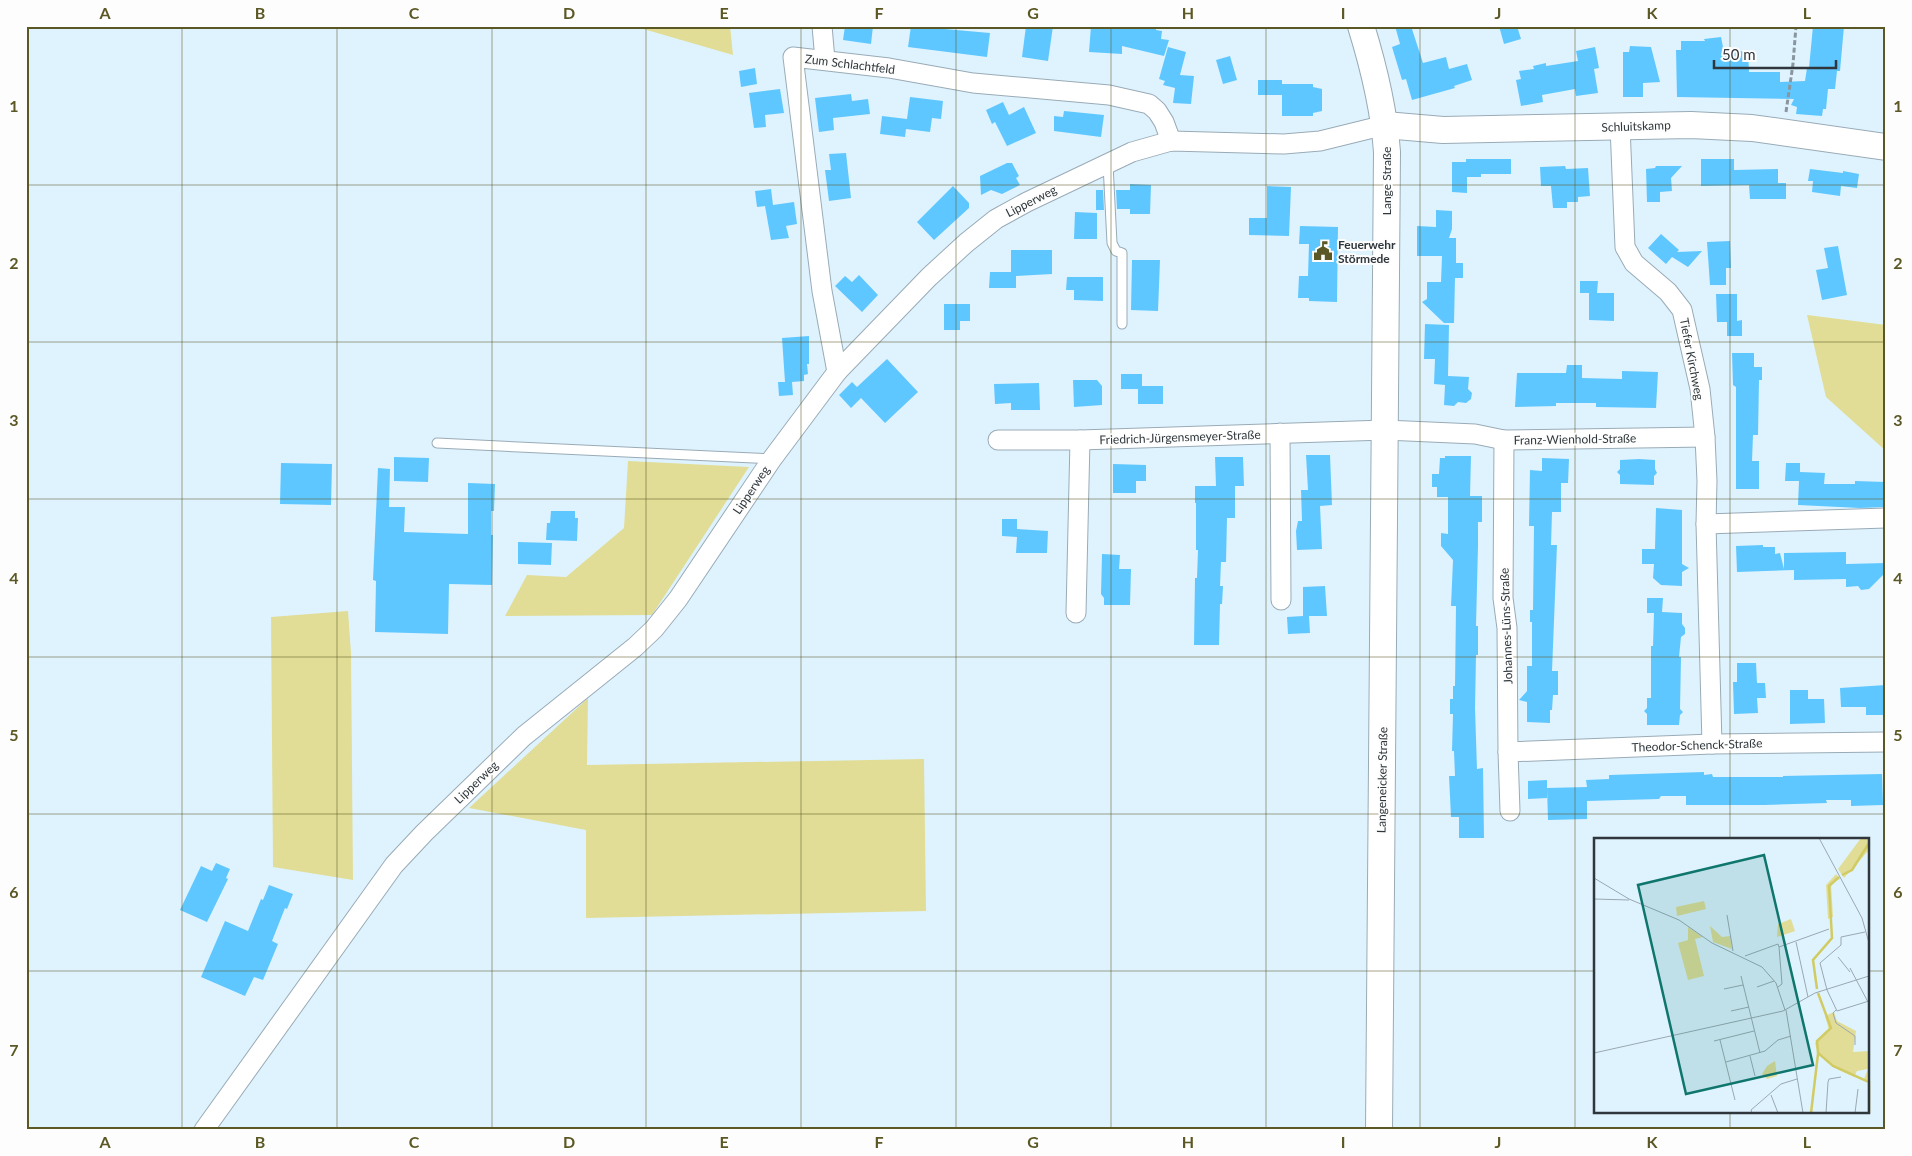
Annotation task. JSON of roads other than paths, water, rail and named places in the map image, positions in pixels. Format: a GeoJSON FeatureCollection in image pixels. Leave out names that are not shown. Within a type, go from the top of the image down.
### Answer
{"type":"FeatureCollection","features":[{"type":"Feature","properties":{"kind":"main road","name":"Lange Straße"},"geometry":{"type":"LineString","coordinates":[[1361,26],[1370,56],[1385,125],[1388,152],[1385,278],[1385,430]]}},
{"type":"Feature","properties":{"kind":"main road","name":"Schluitskamp"},"geometry":{"type":"LineString","coordinates":[[1385,125],[1444,130],[1620,126],[1728,126],[1886,147]]}},
{"type":"Feature","properties":{"kind":"main road","name":"Langeneicker Straße"},"geometry":{"type":"LineString","coordinates":[[1379,1130],[1385,430]]}},
{"type":"Feature","properties":{"kind":"street"},"geometry":{"type":"LineString","coordinates":[[822,26],[825,60]]}},
{"type":"Feature","properties":{"kind":"street","name":"Zum Schlachtfeld"},"geometry":{"type":"LineString","coordinates":[[836,372],[822,291],[793,56],[889,68],[973,83],[1108,95],[1149,104],[1157,111],[1164,122],[1171,141]]}},
{"type":"Feature","properties":{"kind":"street","name":"Lipperweg"},"geometry":{"type":"LineString","coordinates":[[204,1130],[394,865],[424,833],[524,736],[635,647],[654,629],[678,599],[772,459],[836,372],[929,277],[966,243],[996,220],[1027,202],[1132,152],[1171,141],[1284,144],[1320,141],[1385,125]]}},
{"type":"Feature","properties":{"kind":"street","name":"Tiefer Kirchweg"},"geometry":{"type":"LineString","coordinates":[[1620,126],[1625,248],[1634,263],[1668,292],[1682,310],[1700,389],[1708,480],[1706,524],[1712,744]]}},
{"type":"Feature","properties":{"kind":"street","name":"Friedrich-Jürgensmeyer-Straße"},"geometry":{"type":"LineString","coordinates":[[998,440],[1080,440],[1385,430]]}},
{"type":"Feature","properties":{"kind":"street","name":"Franz-Wienhold-Straße"},"geometry":{"type":"LineString","coordinates":[[1385,430],[1475,434],[1504,440],[1705,437]]}},
{"type":"Feature","properties":{"kind":"street"},"geometry":{"type":"LineString","coordinates":[[1280,433],[1281,600]]}},
{"type":"Feature","properties":{"kind":"street"},"geometry":{"type":"LineString","coordinates":[[1076,613],[1080,440]]}},
{"type":"Feature","properties":{"kind":"street","name":"Johannes-Lüns-Straße"},"geometry":{"type":"LineString","coordinates":[[1504,440],[1503,598],[1507,628],[1510,811]]}},
{"type":"Feature","properties":{"kind":"street"},"geometry":{"type":"LineString","coordinates":[[1706,524],[1886,518]]}},
{"type":"Feature","properties":{"kind":"street","name":"Theodor-Schenck-Straße"},"geometry":{"type":"LineString","coordinates":[[1508,752],[1712,744],[1886,742]]}},
{"type":"Feature","properties":{"kind":"lane"},"geometry":{"type":"LineString","coordinates":[[1108,163],[1112,243],[1116,251],[1122,253],[1122,324]]}},
{"type":"Feature","properties":{"kind":"lane","name":"Lipperweg"},"geometry":{"type":"LineString","coordinates":[[438,443],[772,459]]}},
{"type":"Feature","properties":{"kind":"place","name":"Feuerwehr Störmede"},"geometry":{"type":"Point","coordinates":[1323,251]}}]}
